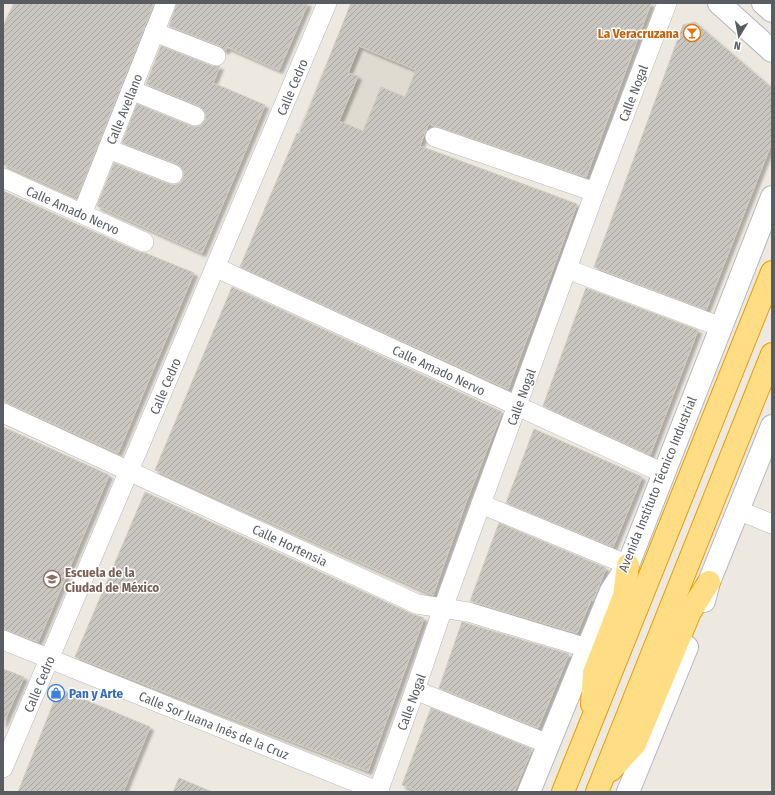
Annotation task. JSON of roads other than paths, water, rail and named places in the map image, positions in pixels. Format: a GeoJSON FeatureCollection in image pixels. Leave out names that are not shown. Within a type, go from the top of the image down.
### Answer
{"type":"FeatureCollection","features":[{"type":"Feature","properties":{"kind":"highway"},"geometry":{"type":"LineString","coordinates":[[563,792],[772,272]]}},
{"type":"Feature","properties":{"kind":"highway"},"geometry":{"type":"LineString","coordinates":[[600,785],[772,354]]}},
{"type":"Feature","properties":{"kind":"highway"},"geometry":{"type":"LineString","coordinates":[[591,722],[594,673],[624,596],[628,565]]}},
{"type":"Feature","properties":{"kind":"highway"},"geometry":{"type":"LineString","coordinates":[[600,785],[635,744],[690,612],[709,582]]}},
{"type":"Feature","properties":{"kind":"main road"},"geometry":{"type":"LineString","coordinates":[[719,3],[772,51]]}},
{"type":"Feature","properties":{"kind":"main road"},"geometry":{"type":"LineString","coordinates":[[763,3],[772,11]]}},
{"type":"Feature","properties":{"kind":"main road","name":"Avenida Instituto Técnico Industrial"},"geometry":{"type":"LineString","coordinates":[[529,792],[611,591],[628,565],[721,327],[766,232],[772,197]]}},
{"type":"Feature","properties":{"kind":"main road"},"geometry":{"type":"LineString","coordinates":[[628,792],[700,614],[709,582],[772,426]]}},
{"type":"Feature","properties":{"kind":"street","name":"Calle Avellano"},"geometry":{"type":"LineString","coordinates":[[82,214],[166,3]]}},
{"type":"Feature","properties":{"kind":"street","name":"Calle Cedro"},"geometry":{"type":"LineString","coordinates":[[3,768],[327,3]]}},
{"type":"Feature","properties":{"kind":"street","name":"Calle Nogal"},"geometry":{"type":"LineString","coordinates":[[379,792],[443,608],[594,192],[667,3]]}},
{"type":"Feature","properties":{"kind":"street"},"geometry":{"type":"LineString","coordinates":[[154,32],[216,56]]}},
{"type":"Feature","properties":{"kind":"street"},"geometry":{"type":"LineString","coordinates":[[131,90],[195,116]]}},
{"type":"Feature","properties":{"kind":"street"},"geometry":{"type":"LineString","coordinates":[[435,137],[594,192]]}},
{"type":"Feature","properties":{"kind":"street"},"geometry":{"type":"LineString","coordinates":[[108,149],[173,174]]}},
{"type":"Feature","properties":{"kind":"street","name":"Calle Amado Nervo"},"geometry":{"type":"LineString","coordinates":[[3,178],[144,242]]}},
{"type":"Feature","properties":{"kind":"street","name":"Calle Amado Nervo"},"geometry":{"type":"LineString","coordinates":[[216,267],[663,473]]}},
{"type":"Feature","properties":{"kind":"street"},"geometry":{"type":"LineString","coordinates":[[567,269],[721,327]]}},
{"type":"Feature","properties":{"kind":"street","name":"Calle Hortensia"},"geometry":{"type":"LineString","coordinates":[[3,413],[417,604],[468,612],[587,648]]}},
{"type":"Feature","properties":{"kind":"street"},"geometry":{"type":"LineString","coordinates":[[481,504],[628,565]]}},
{"type":"Feature","properties":{"kind":"street"},"geometry":{"type":"LineString","coordinates":[[738,510],[772,524]]}},
{"type":"Feature","properties":{"kind":"street","name":"Calle Sor Juana Inés de la Cruz"},"geometry":{"type":"LineString","coordinates":[[3,640],[379,792]]}},
{"type":"Feature","properties":{"kind":"street"},"geometry":{"type":"LineString","coordinates":[[415,690],[548,744]]}},
{"type":"Feature","properties":{"kind":"place","name":"La Veracruzana"},"geometry":{"type":"Point","coordinates":[692,33]}},
{"type":"Feature","properties":{"kind":"place","name":"Escuela de la Ciudad de México"},"geometry":{"type":"Point","coordinates":[52,579]}},
{"type":"Feature","properties":{"kind":"place","name":"Pan y Arte"},"geometry":{"type":"Point","coordinates":[56,693]}}]}
